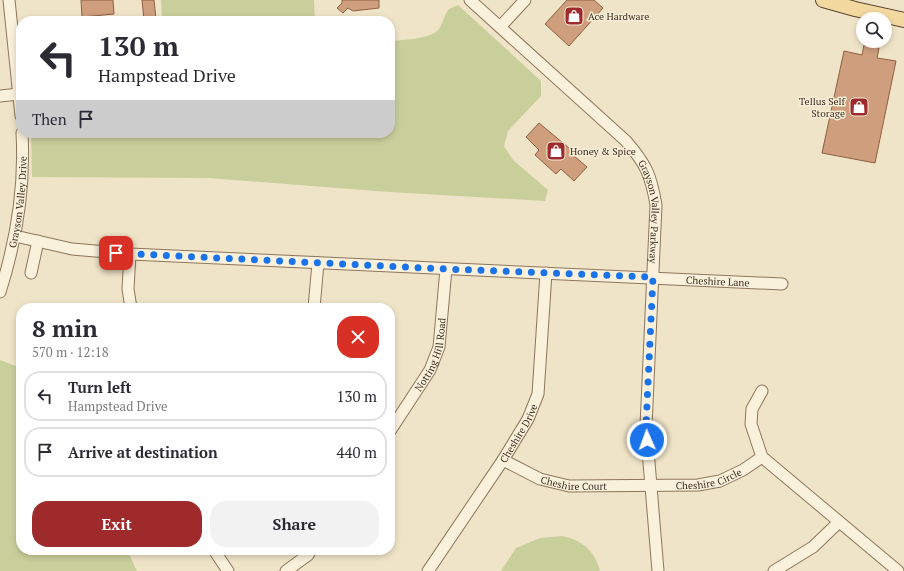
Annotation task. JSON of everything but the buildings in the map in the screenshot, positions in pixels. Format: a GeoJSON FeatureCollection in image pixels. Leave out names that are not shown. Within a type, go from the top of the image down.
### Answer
{"type":"FeatureCollection","features":[{"type":"Feature","properties":{"kind":"main road"},"geometry":{"type":"LineString","coordinates":[[823,0],[854,9],[904,20]]}},
{"type":"Feature","properties":{"kind":"street"},"geometry":{"type":"LineString","coordinates":[[9,0],[16,67]]}},
{"type":"Feature","properties":{"kind":"street","name":"Grayson Valley Parkway"},"geometry":{"type":"LineString","coordinates":[[470,0],[626,141],[646,166],[653,185],[656,205],[646,426],[658,571]]}},
{"type":"Feature","properties":{"kind":"street"},"geometry":{"type":"LineString","coordinates":[[500,28],[525,0]]}},
{"type":"Feature","properties":{"kind":"street"},"geometry":{"type":"LineString","coordinates":[[0,96],[16,94]]}},
{"type":"Feature","properties":{"kind":"street","name":"Grayson Valley Drive"},"geometry":{"type":"LineString","coordinates":[[0,292],[15,236],[21,183],[22,138]]}},
{"type":"Feature","properties":{"kind":"street","name":"Cheshire Lane"},"geometry":{"type":"LineString","coordinates":[[15,236],[72,249],[130,254],[782,284]]}},
{"type":"Feature","properties":{"kind":"street"},"geometry":{"type":"LineString","coordinates":[[31,273],[38,241]]}},
{"type":"Feature","properties":{"kind":"street"},"geometry":{"type":"LineString","coordinates":[[130,254],[128,289],[130,303]]}},
{"type":"Feature","properties":{"kind":"street"},"geometry":{"type":"LineString","coordinates":[[314,303],[318,263]]}},
{"type":"Feature","properties":{"kind":"street","name":"Notting Hill Road"},"geometry":{"type":"LineString","coordinates":[[395,423],[430,370],[439,347],[446,269]]}},
{"type":"Feature","properties":{"kind":"street","name":"Cheshire Drive"},"geometry":{"type":"LineString","coordinates":[[428,571],[503,460],[528,419],[538,394],[546,273]]}},
{"type":"Feature","properties":{"kind":"street"},"geometry":{"type":"LineString","coordinates":[[762,391],[752,409],[751,424],[762,457],[898,571]]}},
{"type":"Feature","properties":{"kind":"street","name":"Cheshire Circle"},"geometry":{"type":"LineString","coordinates":[[650,485],[698,485],[720,481],[743,470],[762,457]]}},
{"type":"Feature","properties":{"kind":"street","name":"Cheshire Court"},"geometry":{"type":"LineString","coordinates":[[503,460],[540,479],[569,486],[650,485]]}},
{"type":"Feature","properties":{"kind":"street"},"geometry":{"type":"LineString","coordinates":[[774,571],[813,546],[839,522]]}},
{"type":"Feature","properties":{"kind":"street"},"geometry":{"type":"LineString","coordinates":[[217,555],[228,571]]}},
{"type":"Feature","properties":{"kind":"street"},"geometry":{"type":"LineString","coordinates":[[286,571],[309,555]]}},
{"type":"Feature","properties":{"kind":"green space"},"geometry":{"type":"Polygon","coordinates":[[[161,0],[314,0],[315,16],[162,16],[161,0]]]}},
{"type":"Feature","properties":{"kind":"green space"},"geometry":{"type":"Polygon","coordinates":[[[458,5],[541,81],[541,96],[508,131],[504,146],[513,160],[548,190],[545,201],[389,192],[209,178],[32,177],[31,138],[395,138],[395,40],[430,35],[439,29],[449,9],[458,5]]]}},
{"type":"Feature","properties":{"kind":"green space"},"geometry":{"type":"Polygon","coordinates":[[[0,360],[16,366],[16,555],[129,555],[137,571],[0,571],[0,360]]]}},
{"type":"Feature","properties":{"kind":"green space"},"geometry":{"type":"Polygon","coordinates":[[[563,536],[577,541],[587,548],[595,558],[600,571],[501,571],[516,548],[540,538],[563,536]]]}},
{"type":"Feature","properties":{"kind":"place","name":"Ace Hardware"},"geometry":{"type":"Point","coordinates":[574,16]}},
{"type":"Feature","properties":{"kind":"place","name":"Tellus Self Storage"},"geometry":{"type":"Point","coordinates":[859,107]}},
{"type":"Feature","properties":{"kind":"place","name":"Honey & Spice"},"geometry":{"type":"Point","coordinates":[556,151]}},
{"type":"Feature","properties":{"kind":"route"},"geometry":{"type":"LineString","coordinates":[[116,253],[446,269],[653,277],[646,426],[647,440]]}}]}
